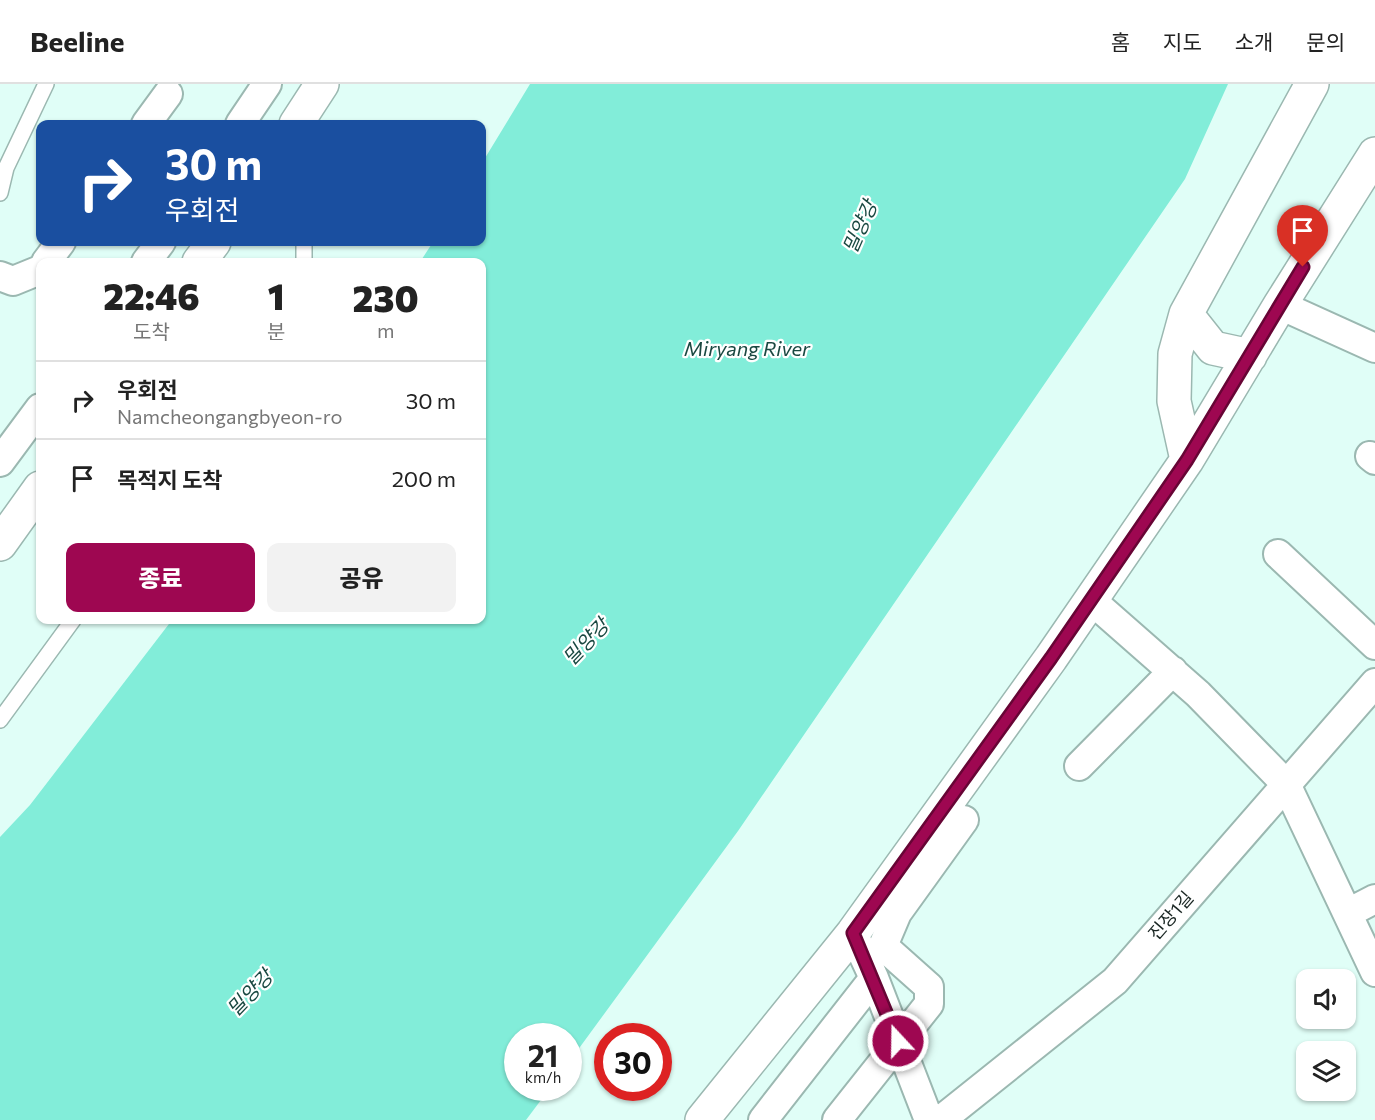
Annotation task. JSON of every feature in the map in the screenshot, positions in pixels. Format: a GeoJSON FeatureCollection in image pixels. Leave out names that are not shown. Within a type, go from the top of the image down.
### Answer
{"type":"FeatureCollection","features":[{"type":"Feature","properties":{"kind":"street"},"geometry":{"type":"LineString","coordinates":[[243,120],[267,84]]}},
{"type":"Feature","properties":{"kind":"street"},"geometry":{"type":"LineString","coordinates":[[301,120],[321,84]]}},
{"type":"Feature","properties":{"kind":"street"},"geometry":{"type":"LineString","coordinates":[[1187,460],[1174,401],[1174,354],[1186,314],[1312,84]]}},
{"type":"Feature","properties":{"kind":"street"},"geometry":{"type":"LineString","coordinates":[[149,120],[168,94]]}},
{"type":"Feature","properties":{"kind":"street"},"geometry":{"type":"LineString","coordinates":[[702,1120],[853,933],[1091,600],[1187,460],[1280,305],[1375,154]]}},
{"type":"Feature","properties":{"kind":"street"},"geometry":{"type":"LineString","coordinates":[[0,276],[13,281],[36,272]]}},
{"type":"Feature","properties":{"kind":"street"},"geometry":{"type":"LineString","coordinates":[[1280,305],[1375,348]]}},
{"type":"Feature","properties":{"kind":"street"},"geometry":{"type":"LineString","coordinates":[[1186,314],[1213,348],[1250,356]]}},
{"type":"Feature","properties":{"kind":"street"},"geometry":{"type":"LineString","coordinates":[[0,462],[36,413]]}},
{"type":"Feature","properties":{"kind":"street"},"geometry":{"type":"LineString","coordinates":[[0,544],[36,494]]}},
{"type":"Feature","properties":{"kind":"street"},"geometry":{"type":"LineString","coordinates":[[1278,554],[1375,645]]}},
{"type":"Feature","properties":{"kind":"street"},"geometry":{"type":"LineString","coordinates":[[1091,600],[1173,671],[1286,784],[1375,972]]}},
{"type":"Feature","properties":{"kind":"street"},"geometry":{"type":"LineString","coordinates":[[1079,766],[1173,671]]}},
{"type":"Feature","properties":{"kind":"street","name":"진장1길"},"geometry":{"type":"LineString","coordinates":[[941,1120],[1115,981],[1375,683]]}},
{"type":"Feature","properties":{"kind":"street"},"geometry":{"type":"LineString","coordinates":[[837,1120],[929,1004],[929,987],[883,946],[897,913],[964,819]]}},
{"type":"Feature","properties":{"kind":"street"},"geometry":{"type":"LineString","coordinates":[[1348,913],[1375,899]]}},
{"type":"Feature","properties":{"kind":"street"},"geometry":{"type":"LineString","coordinates":[[853,933],[874,978],[929,1120]]}},
{"type":"Feature","properties":{"kind":"street"},"geometry":{"type":"LineString","coordinates":[[763,1120],[874,978]]}},
{"type":"Feature","properties":{"kind":"lane"},"geometry":{"type":"LineString","coordinates":[[0,193],[6,168],[46,84]]}},
{"type":"Feature","properties":{"kind":"lane"},"geometry":{"type":"LineString","coordinates":[[0,720],[70,624]]}},
{"type":"Feature","properties":{"kind":"water","name":"Miryang River"},"geometry":{"type":"Polygon","coordinates":[[[530,84],[1228,84],[1185,179],[738,831],[598,1023],[594,1023],[594,1028],[582,1044],[582,1023],[504,1023],[504,1101],[540,1101],[526,1120],[0,1120],[0,837],[30,805],[169,624],[486,624],[486,258],[423,258],[430,246],[486,246],[486,156],[530,84]]]}},
{"type":"Feature","properties":{"kind":"route"},"geometry":{"type":"LineString","coordinates":[[898,1041],[874,978],[853,933],[1051,658],[1187,460],[1303,267]]}},
{"type":"Feature","properties":{"kind":"water label","name":"밀양강"},"geometry":{"type":"Point","coordinates":[860,227]}},
{"type":"Feature","properties":{"kind":"water label","name":"밀양강"},"geometry":{"type":"Point","coordinates":[586,642]}},
{"type":"Feature","properties":{"kind":"water label","name":"밀양강"},"geometry":{"type":"Point","coordinates":[250,993]}}]}
